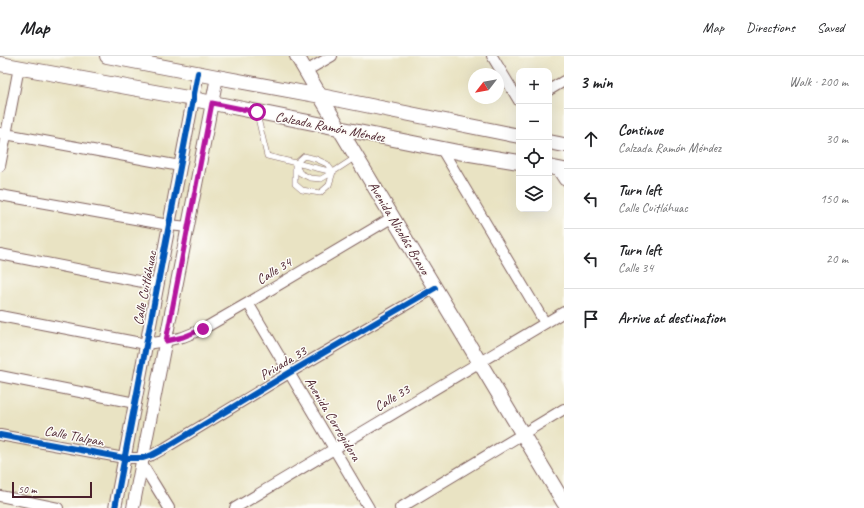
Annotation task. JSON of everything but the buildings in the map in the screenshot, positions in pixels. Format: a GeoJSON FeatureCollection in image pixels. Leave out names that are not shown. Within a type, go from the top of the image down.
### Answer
{"type":"FeatureCollection","features":[{"type":"Feature","properties":{"kind":"main road","name":"Calzada Ramón Méndez"},"geometry":{"type":"LineString","coordinates":[[107,56],[321,96],[516,135]]}},
{"type":"Feature","properties":{"kind":"main road","name":"Avenida Nicolás Bravo"},"geometry":{"type":"LineString","coordinates":[[298,56],[356,157],[393,216],[564,503]]}},
{"type":"Feature","properties":{"kind":"main road","name":"Calzada Ramón Méndez"},"geometry":{"type":"LineString","coordinates":[[0,64],[193,99],[516,161]]}},
{"type":"Feature","properties":{"kind":"main road"},"geometry":{"type":"LineString","coordinates":[[552,143],[564,145]]}},
{"type":"Feature","properties":{"kind":"street"},"geometry":{"type":"LineString","coordinates":[[306,71],[332,56]]}},
{"type":"Feature","properties":{"kind":"street"},"geometry":{"type":"LineString","coordinates":[[492,56],[516,96]]}},
{"type":"Feature","properties":{"kind":"street"},"geometry":{"type":"LineString","coordinates":[[0,166],[3,134],[19,67]]}},
{"type":"Feature","properties":{"kind":"street","name":"Calle Cuitláhuac"},"geometry":{"type":"LineString","coordinates":[[115,508],[198,73]]}},
{"type":"Feature","properties":{"kind":"street"},"geometry":{"type":"LineString","coordinates":[[133,508],[217,77]]}},
{"type":"Feature","properties":{"kind":"street"},"geometry":{"type":"LineString","coordinates":[[552,88],[564,81]]}},
{"type":"Feature","properties":{"kind":"street"},"geometry":{"type":"LineString","coordinates":[[3,134],[180,166]]}},
{"type":"Feature","properties":{"kind":"street"},"geometry":{"type":"LineString","coordinates":[[441,148],[545,323]]}},
{"type":"Feature","properties":{"kind":"street"},"geometry":{"type":"LineString","coordinates":[[0,194],[169,226],[188,227]]}},
{"type":"Feature","properties":{"kind":"street","name":"Calle 34"},"geometry":{"type":"LineString","coordinates":[[0,316],[146,344],[183,337],[203,329],[393,216]]}},
{"type":"Feature","properties":{"kind":"street"},"geometry":{"type":"LineString","coordinates":[[0,254],[158,285]]}},
{"type":"Feature","properties":{"kind":"street","name":"Privada 33"},"geometry":{"type":"LineString","coordinates":[[142,461],[435,288]]}},
{"type":"Feature","properties":{"kind":"street","name":"Avenida Corregidora"},"geometry":{"type":"LineString","coordinates":[[248,303],[369,508]]}},
{"type":"Feature","properties":{"kind":"street","name":"Calle 33"},"geometry":{"type":"LineString","coordinates":[[235,508],[564,312]]}},
{"type":"Feature","properties":{"kind":"street"},"geometry":{"type":"LineString","coordinates":[[0,376],[135,403]]}},
{"type":"Feature","properties":{"kind":"street"},"geometry":{"type":"LineString","coordinates":[[400,508],[564,410]]}},
{"type":"Feature","properties":{"kind":"street","name":"Calle Tlalpan"},"geometry":{"type":"LineString","coordinates":[[0,435],[142,461]]}},
{"type":"Feature","properties":{"kind":"street"},"geometry":{"type":"LineString","coordinates":[[142,461],[169,508]]}},
{"type":"Feature","properties":{"kind":"street"},"geometry":{"type":"LineString","coordinates":[[0,496],[47,507],[58,508]]}},
{"type":"Feature","properties":{"kind":"lane"},"geometry":{"type":"LineString","coordinates":[[257,112],[267,156],[333,172]]}},
{"type":"Feature","properties":{"kind":"lane"},"geometry":{"type":"LineString","coordinates":[[304,156],[327,164],[333,172],[329,185],[320,193],[302,190],[295,184],[295,164],[304,156]]}},
{"type":"Feature","properties":{"kind":"lane"},"geometry":{"type":"LineString","coordinates":[[295,164],[300,173],[310,178],[321,179],[356,157]]}},
{"type":"Feature","properties":{"kind":"cycle path"},"geometry":{"type":"LineString","coordinates":[[115,508],[198,73]]}},
{"type":"Feature","properties":{"kind":"cycle path"},"geometry":{"type":"LineString","coordinates":[[0,435],[124,458],[143,458],[152,455],[435,288]]}},
{"type":"Feature","properties":{"kind":"route"},"geometry":{"type":"LineString","coordinates":[[203,329],[183,337],[166,341],[212,103],[257,112]]}}]}
